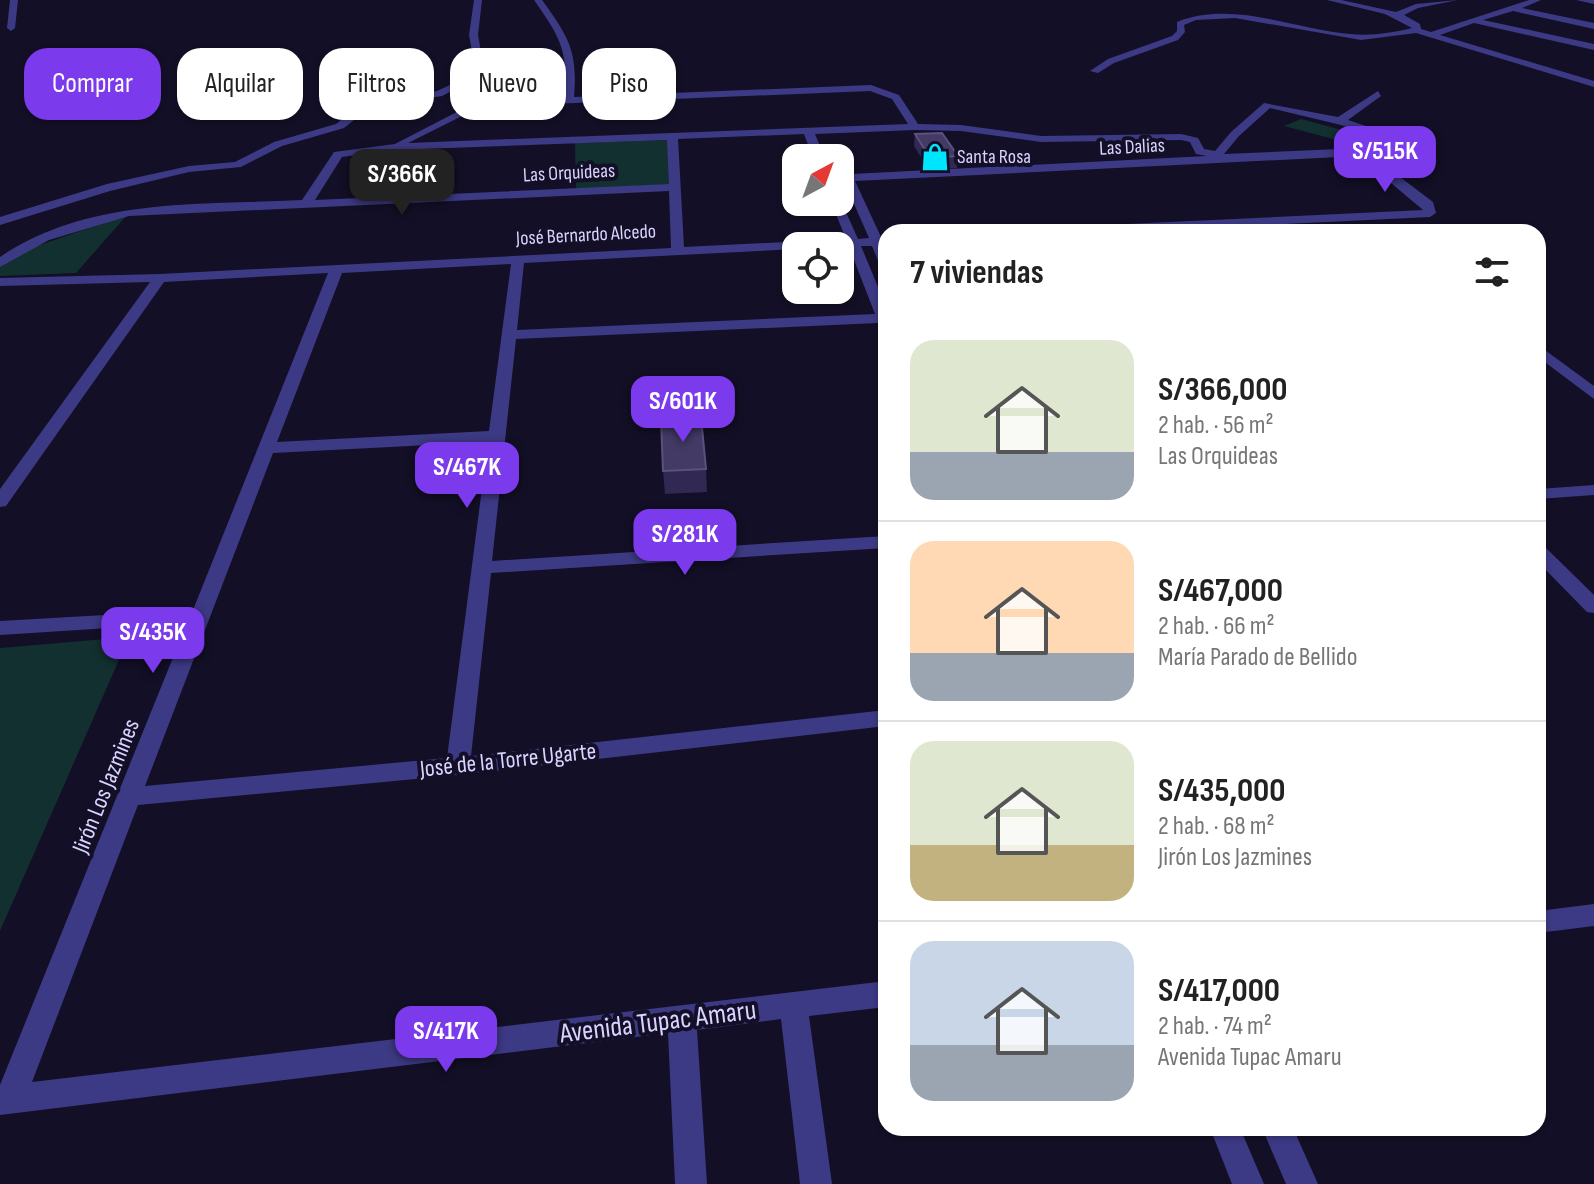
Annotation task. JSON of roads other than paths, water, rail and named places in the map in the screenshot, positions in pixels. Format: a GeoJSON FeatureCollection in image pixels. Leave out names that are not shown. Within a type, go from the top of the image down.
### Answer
{"type":"FeatureCollection","features":[{"type":"Feature","properties":{"kind":"street"},"geometry":{"type":"LineString","coordinates":[[11,28],[14,0]]}},
{"type":"Feature","properties":{"kind":"street"},"geometry":{"type":"LineString","coordinates":[[0,221],[107,188],[175,172],[237,165],[278,144],[340,126],[360,110],[384,102],[439,94],[473,78],[481,68],[473,51],[476,29],[473,11],[478,0]]}},
{"type":"Feature","properties":{"kind":"street"},"geometry":{"type":"LineString","coordinates":[[538,0],[565,36],[572,52],[569,100]]}},
{"type":"Feature","properties":{"kind":"street"},"geometry":{"type":"LineString","coordinates":[[1331,0],[1411,21],[1417,26],[1416,30]]}},
{"type":"Feature","properties":{"kind":"street"},"geometry":{"type":"LineString","coordinates":[[1395,16],[1416,6],[1454,0]]}},
{"type":"Feature","properties":{"kind":"street"},"geometry":{"type":"LineString","coordinates":[[1430,35],[1537,0]]}},
{"type":"Feature","properties":{"kind":"street"},"geometry":{"type":"LineString","coordinates":[[1580,0],[1594,2]]}},
{"type":"Feature","properties":{"kind":"street"},"geometry":{"type":"LineString","coordinates":[[1512,8],[1594,26]]}},
{"type":"Feature","properties":{"kind":"street"},"geometry":{"type":"LineString","coordinates":[[1095,71],[1111,61],[1175,38],[1181,32],[1180,24],[1187,18],[1254,17],[1356,38],[1416,30],[1594,84]]}},
{"type":"Feature","properties":{"kind":"street"},"geometry":{"type":"LineString","coordinates":[[1470,20],[1594,47]]}},
{"type":"Feature","properties":{"kind":"street"},"geometry":{"type":"LineString","coordinates":[[393,147],[478,104],[871,88],[896,97],[915,127]]}},
{"type":"Feature","properties":{"kind":"street"},"geometry":{"type":"LineString","coordinates":[[306,204],[338,154],[393,147],[915,127],[1041,139],[1181,137],[1194,140],[1200,152],[1221,158],[1235,134],[1268,105],[1340,121],[1378,94]]}},
{"type":"Feature","properties":{"kind":"street","name":"Las Dalias"},"geometry":{"type":"LineString","coordinates":[[854,177],[1425,149],[1340,121]]}},
{"type":"Feature","properties":{"kind":"street"},"geometry":{"type":"LineString","coordinates":[[808,130],[814,144]]}},
{"type":"Feature","properties":{"kind":"street"},"geometry":{"type":"LineString","coordinates":[[827,130],[833,144]]}},
{"type":"Feature","properties":{"kind":"street"},"geometry":{"type":"LineString","coordinates":[[672,135],[678,250]]}},
{"type":"Feature","properties":{"kind":"street"},"geometry":{"type":"LineString","coordinates":[[1250,224],[1361,214],[1430,213],[1433,210],[1363,154]]}},
{"type":"Feature","properties":{"kind":"street","name":"Las Orquideas"},"geometry":{"type":"LineString","coordinates":[[0,263],[43,240],[95,220],[129,212],[675,187]]}},
{"type":"Feature","properties":{"kind":"street"},"geometry":{"type":"LineString","coordinates":[[854,195],[878,236]]}},
{"type":"Feature","properties":{"kind":"street"},"geometry":{"type":"LineString","coordinates":[[1361,214],[1374,224]]}},
{"type":"Feature","properties":{"kind":"street","name":"José Bernardo Alcedo"},"geometry":{"type":"LineString","coordinates":[[854,242],[878,241]]}},
{"type":"Feature","properties":{"kind":"street"},"geometry":{"type":"LineString","coordinates":[[854,244],[878,303]]}},
{"type":"Feature","properties":{"kind":"street","name":"José Bernardo Alcedo"},"geometry":{"type":"LineString","coordinates":[[0,282],[160,278],[782,245]]}},
{"type":"Feature","properties":{"kind":"street"},"geometry":{"type":"LineString","coordinates":[[458,766],[518,259]]}},
{"type":"Feature","properties":{"kind":"street","name":"Jirón Los Jazmines"},"geometry":{"type":"LineString","coordinates":[[5,1099],[130,797],[337,268]]}},
{"type":"Feature","properties":{"kind":"street"},"geometry":{"type":"LineString","coordinates":[[0,502],[160,278]]}},
{"type":"Feature","properties":{"kind":"street"},"geometry":{"type":"LineString","coordinates":[[509,335],[878,320]]}},
{"type":"Feature","properties":{"kind":"street"},"geometry":{"type":"LineString","coordinates":[[1546,356],[1594,394]]}},
{"type":"Feature","properties":{"kind":"street"},"geometry":{"type":"LineString","coordinates":[[266,448],[497,436]]}},
{"type":"Feature","properties":{"kind":"street"},"geometry":{"type":"LineString","coordinates":[[1546,493],[1594,490]]}},
{"type":"Feature","properties":{"kind":"street"},"geometry":{"type":"LineString","coordinates":[[482,568],[878,543]]}},
{"type":"Feature","properties":{"kind":"street"},"geometry":{"type":"LineString","coordinates":[[1546,559],[1594,607]]}},
{"type":"Feature","properties":{"kind":"street"},"geometry":{"type":"LineString","coordinates":[[0,628],[201,616]]}},
{"type":"Feature","properties":{"kind":"street","name":"José de la Torre Ugarte"},"geometry":{"type":"LineString","coordinates":[[130,797],[458,766],[878,719]]}},
{"type":"Feature","properties":{"kind":"street"},"geometry":{"type":"LineString","coordinates":[[1546,919],[1594,915]]}},
{"type":"Feature","properties":{"kind":"street","name":"Avenida Tupac Amaru"},"geometry":{"type":"LineString","coordinates":[[5,1099],[878,995]]}},
{"type":"Feature","properties":{"kind":"street"},"geometry":{"type":"LineString","coordinates":[[793,1004],[816,1184]]}},
{"type":"Feature","properties":{"kind":"street"},"geometry":{"type":"LineString","coordinates":[[682,1019],[691,1184]]}},
{"type":"Feature","properties":{"kind":"street"},"geometry":{"type":"LineString","coordinates":[[1228,1136],[1248,1184]]}},
{"type":"Feature","properties":{"kind":"street"},"geometry":{"type":"LineString","coordinates":[[1281,1136],[1302,1184]]}},
{"type":"Feature","properties":{"kind":"place","name":"Santa Rosa"},"geometry":{"type":"Point","coordinates":[935,157]}}]}
